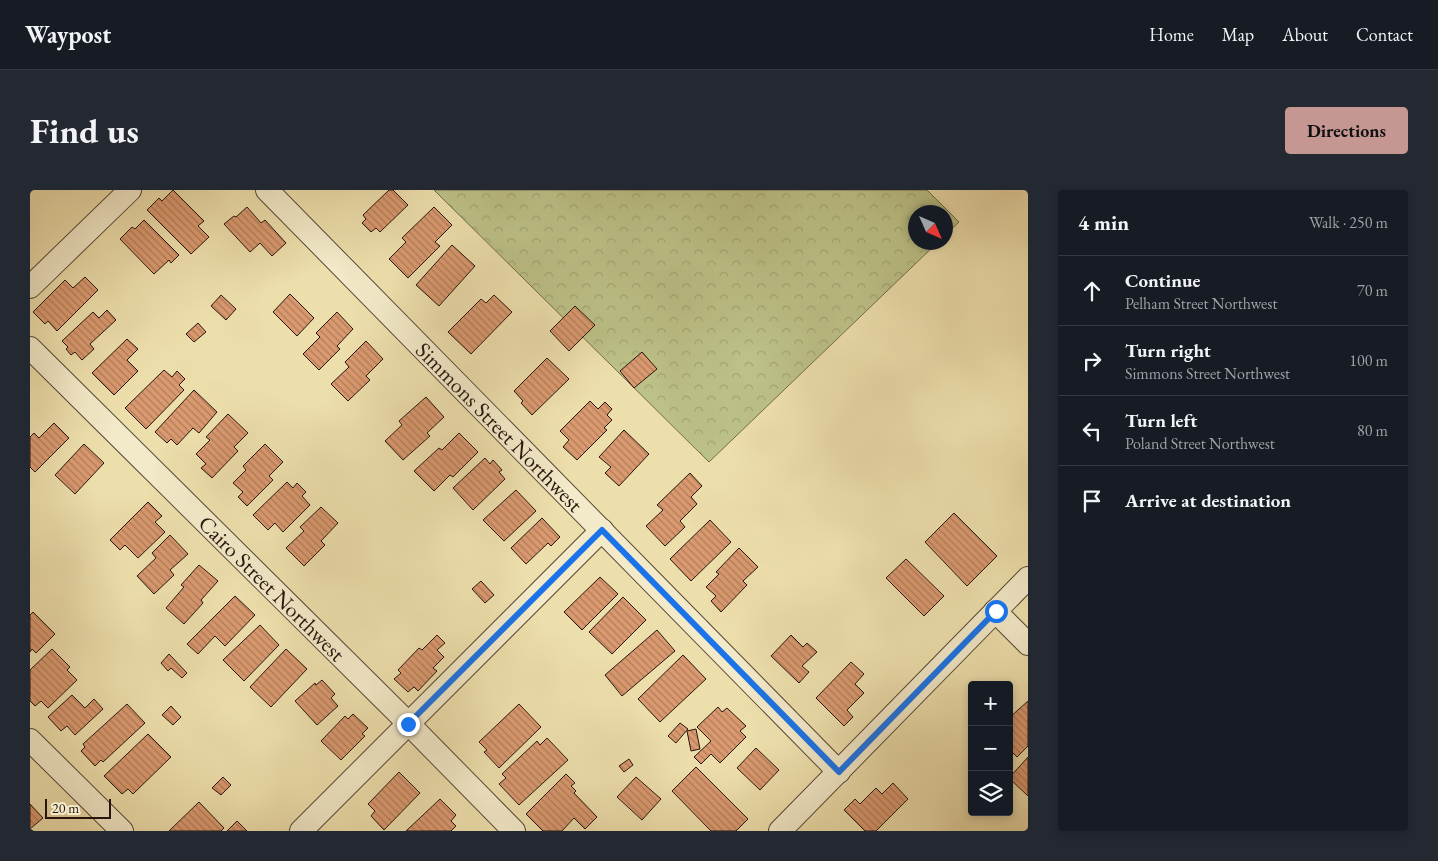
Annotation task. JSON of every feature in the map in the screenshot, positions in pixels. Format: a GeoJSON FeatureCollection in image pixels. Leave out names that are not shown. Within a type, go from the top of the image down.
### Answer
{"type":"FeatureCollection","features":[{"type":"Feature","properties":{"kind":"street"},"geometry":{"type":"LineString","coordinates":[[30,287],[130,190]]}},
{"type":"Feature","properties":{"kind":"street","name":"Simmons Street Northwest"},"geometry":{"type":"LineString","coordinates":[[267,190],[839,772]]}},
{"type":"Feature","properties":{"kind":"street","name":"Cairo Street Northwest"},"geometry":{"type":"LineString","coordinates":[[30,348],[514,831]]}},
{"type":"Feature","properties":{"kind":"street"},"geometry":{"type":"LineString","coordinates":[[301,831],[602,530]]}},
{"type":"Feature","properties":{"kind":"street"},"geometry":{"type":"LineString","coordinates":[[791,827],[839,772],[1028,578]]}},
{"type":"Feature","properties":{"kind":"street"},"geometry":{"type":"LineString","coordinates":[[996,611],[1028,644]]}},
{"type":"Feature","properties":{"kind":"street"},"geometry":{"type":"LineString","coordinates":[[30,740],[122,831]]}},
{"type":"Feature","properties":{"kind":"green space"},"geometry":{"type":"Polygon","coordinates":[[[434,190],[927,190],[942,205],[908,205],[908,250],[930,250],[709,462],[434,190]]]}},
{"type":"Feature","properties":{"kind":"green space"},"geometry":{"type":"Polygon","coordinates":[[[953,216],[959,222],[953,228],[953,216]]]}},
{"type":"Feature","properties":{"kind":"building"},"geometry":{"type":"Polygon","coordinates":[[[173,190],[204,221],[198,226],[209,237],[191,254],[147,210],[159,198],[162,201],[173,190]]]}},
{"type":"Feature","properties":{"kind":"building"},"geometry":{"type":"Polygon","coordinates":[[[389,190],[393,190],[408,205],[380,232],[376,228],[371,232],[362,223],[366,219],[363,215],[389,190]]]}},
{"type":"Feature","properties":{"kind":"building"},"geometry":{"type":"Polygon","coordinates":[[[247,207],[261,223],[265,220],[286,243],[272,256],[260,243],[250,252],[224,224],[234,216],[236,217],[247,207]]]}},
{"type":"Feature","properties":{"kind":"building"},"geometry":{"type":"Polygon","coordinates":[[[434,207],[452,225],[435,242],[440,246],[408,278],[389,259],[406,242],[402,238],[434,207]]]}},
{"type":"Feature","properties":{"kind":"building"},"geometry":{"type":"Polygon","coordinates":[[[144,220],[179,255],[171,263],[169,260],[154,274],[120,239],[132,227],[135,229],[144,220]]]}},
{"type":"Feature","properties":{"kind":"building"},"geometry":{"type":"Polygon","coordinates":[[[452,245],[475,266],[439,306],[416,285],[452,245]]]}},
{"type":"Feature","properties":{"kind":"building"},"geometry":{"type":"Polygon","coordinates":[[[85,277],[98,290],[57,331],[48,321],[45,324],[33,312],[65,280],[73,288],[85,277]]]}},
{"type":"Feature","properties":{"kind":"building"},"geometry":{"type":"Polygon","coordinates":[[[290,294],[314,318],[297,336],[273,312],[290,294]]]}},
{"type":"Feature","properties":{"kind":"building"},"geometry":{"type":"Polygon","coordinates":[[[221,295],[236,309],[226,320],[211,306],[221,295]]]}},
{"type":"Feature","properties":{"kind":"building"},"geometry":{"type":"Polygon","coordinates":[[[494,295],[512,312],[471,354],[448,332],[481,299],[486,303],[494,295]]]}},
{"type":"Feature","properties":{"kind":"building"},"geometry":{"type":"Polygon","coordinates":[[[575,306],[595,325],[569,351],[550,331],[575,306]]]}},
{"type":"Feature","properties":{"kind":"building"},"geometry":{"type":"Polygon","coordinates":[[[107,310],[116,320],[90,344],[94,349],[82,360],[75,352],[71,355],[66,349],[68,347],[62,341],[93,312],[99,318],[107,310]]]}},
{"type":"Feature","properties":{"kind":"building"},"geometry":{"type":"Polygon","coordinates":[[[337,312],[353,329],[337,346],[340,349],[319,370],[303,354],[320,337],[316,333],[337,312]]]}},
{"type":"Feature","properties":{"kind":"building"},"geometry":{"type":"Polygon","coordinates":[[[198,323],[206,332],[194,342],[186,334],[198,323]]]}},
{"type":"Feature","properties":{"kind":"building"},"geometry":{"type":"Polygon","coordinates":[[[127,339],[138,349],[127,360],[138,371],[114,395],[92,373],[127,339]]]}},
{"type":"Feature","properties":{"kind":"building"},"geometry":{"type":"Polygon","coordinates":[[[366,341],[383,359],[366,376],[370,380],[348,401],[331,384],[349,367],[345,362],[366,341]]]}},
{"type":"Feature","properties":{"kind":"building"},"geometry":{"type":"Polygon","coordinates":[[[642,352],[657,369],[634,388],[620,371],[642,352]]]}},
{"type":"Feature","properties":{"kind":"building"},"geometry":{"type":"Polygon","coordinates":[[[547,358],[569,379],[532,415],[521,403],[523,401],[514,391],[547,358]]]}},
{"type":"Feature","properties":{"kind":"building"},"geometry":{"type":"Polygon","coordinates":[[[164,370],[172,377],[177,371],[185,379],[179,385],[184,390],[146,429],[125,408],[164,370]]]}},
{"type":"Feature","properties":{"kind":"building"},"geometry":{"type":"Polygon","coordinates":[[[194,390],[217,412],[199,433],[193,428],[177,445],[171,439],[167,443],[155,432],[194,390]]]}},
{"type":"Feature","properties":{"kind":"building"},"geometry":{"type":"Polygon","coordinates":[[[426,397],[444,417],[427,433],[430,436],[403,460],[385,441],[402,425],[399,421],[426,397]]]}},
{"type":"Feature","properties":{"kind":"building"},"geometry":{"type":"Polygon","coordinates":[[[590,401],[598,409],[605,402],[612,409],[607,415],[612,420],[604,428],[607,430],[577,460],[563,447],[569,440],[560,431],[590,401]]]}},
{"type":"Feature","properties":{"kind":"building"},"geometry":{"type":"Polygon","coordinates":[[[228,414],[248,433],[234,447],[238,451],[212,478],[201,468],[206,464],[196,454],[210,440],[206,437],[228,414]]]}},
{"type":"Feature","properties":{"kind":"building"},"geometry":{"type":"Polygon","coordinates":[[[54,423],[69,438],[35,472],[30,467],[30,437],[34,433],[39,438],[54,423]]]}},
{"type":"Feature","properties":{"kind":"building"},"geometry":{"type":"Polygon","coordinates":[[[624,430],[649,454],[619,486],[605,473],[611,467],[599,457],[624,430]]]}},
{"type":"Feature","properties":{"kind":"building"},"geometry":{"type":"Polygon","coordinates":[[[459,433],[478,452],[453,477],[450,475],[434,491],[414,471],[439,448],[442,450],[459,433]]]}},
{"type":"Feature","properties":{"kind":"building"},"geometry":{"type":"Polygon","coordinates":[[[84,444],[104,463],[75,494],[55,475],[84,444]]]}},
{"type":"Feature","properties":{"kind":"building"},"geometry":{"type":"Polygon","coordinates":[[[265,444],[283,462],[269,476],[273,480],[247,506],[238,497],[243,492],[233,483],[246,470],[243,466],[265,444]]]}},
{"type":"Feature","properties":{"kind":"building"},"geometry":{"type":"Polygon","coordinates":[[[485,458],[490,464],[493,460],[502,470],[499,472],[505,479],[473,510],[453,488],[485,458]]]}},
{"type":"Feature","properties":{"kind":"building"},"geometry":{"type":"Polygon","coordinates":[[[690,473],[702,486],[691,497],[697,504],[680,521],[685,527],[665,546],[646,526],[663,510],[657,505],[690,473]]]}},
{"type":"Feature","properties":{"kind":"building"},"geometry":{"type":"Polygon","coordinates":[[[287,482],[293,488],[297,483],[306,492],[302,496],[310,505],[283,532],[275,523],[268,530],[253,515],[287,482]]]}},
{"type":"Feature","properties":{"kind":"building"},"geometry":{"type":"Polygon","coordinates":[[[516,490],[536,511],[504,541],[483,520],[516,490]]]}},
{"type":"Feature","properties":{"kind":"building"},"geometry":{"type":"Polygon","coordinates":[[[148,502],[162,516],[155,522],[165,532],[138,558],[125,545],[120,550],[110,540],[148,502]]]}},
{"type":"Feature","properties":{"kind":"building"},"geometry":{"type":"Polygon","coordinates":[[[321,507],[338,523],[321,541],[325,545],[304,566],[286,548],[304,531],[300,527],[321,507]]]}},
{"type":"Feature","properties":{"kind":"building"},"geometry":{"type":"Polygon","coordinates":[[[954,513],[997,556],[967,586],[925,542],[954,513]]]}},
{"type":"Feature","properties":{"kind":"building"},"geometry":{"type":"Polygon","coordinates":[[[542,518],[560,537],[551,546],[548,543],[526,564],[511,548],[542,518]]]}},
{"type":"Feature","properties":{"kind":"building"},"geometry":{"type":"Polygon","coordinates":[[[710,520],[731,542],[691,581],[670,559],[710,520]]]}},
{"type":"Feature","properties":{"kind":"building"},"geometry":{"type":"Polygon","coordinates":[[[170,535],[188,554],[170,570],[174,575],[154,594],[137,576],[156,558],[152,553],[170,535]]]}},
{"type":"Feature","properties":{"kind":"building"},"geometry":{"type":"Polygon","coordinates":[[[739,548],[758,567],[743,581],[747,585],[721,612],[711,601],[716,596],[706,587],[719,574],[716,572],[739,548]]]}},
{"type":"Feature","properties":{"kind":"building"},"geometry":{"type":"Polygon","coordinates":[[[906,559],[944,596],[924,616],[886,578],[906,559]]]}},
{"type":"Feature","properties":{"kind":"building"},"geometry":{"type":"Polygon","coordinates":[[[199,565],[218,581],[201,600],[203,603],[184,624],[166,608],[184,587],[181,585],[199,565]]]}},
{"type":"Feature","properties":{"kind":"building"},"geometry":{"type":"Polygon","coordinates":[[[600,577],[618,594],[582,630],[564,612],[600,577]]]}},
{"type":"Feature","properties":{"kind":"building"},"geometry":{"type":"Polygon","coordinates":[[[481,581],[494,595],[485,603],[472,589],[481,581]]]}},
{"type":"Feature","properties":{"kind":"building"},"geometry":{"type":"Polygon","coordinates":[[[235,596],[255,615],[225,646],[215,636],[198,654],[187,644],[235,596]]]}},
{"type":"Feature","properties":{"kind":"building"},"geometry":{"type":"Polygon","coordinates":[[[623,597],[646,620],[612,654],[589,632],[623,597]]]}},
{"type":"Feature","properties":{"kind":"building"},"geometry":{"type":"Polygon","coordinates":[[[33,612],[55,634],[36,653],[32,649],[30,652],[30,615],[33,612]]]}},
{"type":"Feature","properties":{"kind":"building"},"geometry":{"type":"Polygon","coordinates":[[[260,625],[279,645],[244,681],[223,660],[260,625]]]}},
{"type":"Feature","properties":{"kind":"building"},"geometry":{"type":"Polygon","coordinates":[[[657,630],[675,651],[622,696],[605,675],[657,630]]]}},
{"type":"Feature","properties":{"kind":"building"},"geometry":{"type":"Polygon","coordinates":[[[437,635],[445,643],[437,650],[444,657],[433,668],[437,671],[418,691],[414,687],[408,692],[394,679],[401,673],[398,670],[419,648],[422,650],[437,635]]]}},
{"type":"Feature","properties":{"kind":"building"},"geometry":{"type":"Polygon","coordinates":[[[791,635],[803,647],[807,643],[817,652],[802,666],[809,672],[799,683],[771,656],[791,635]]]}},
{"type":"Feature","properties":{"kind":"building"},"geometry":{"type":"Polygon","coordinates":[[[52,649],[70,667],[67,670],[77,680],[48,708],[41,701],[35,706],[30,701],[30,670],[52,649]]]}},
{"type":"Feature","properties":{"kind":"building"},"geometry":{"type":"Polygon","coordinates":[[[286,649],[307,669],[271,707],[250,687],[286,649]]]}},
{"type":"Feature","properties":{"kind":"building"},"geometry":{"type":"Polygon","coordinates":[[[169,654],[187,673],[182,678],[171,668],[168,671],[161,663],[169,654]]]}},
{"type":"Feature","properties":{"kind":"building"},"geometry":{"type":"Polygon","coordinates":[[[683,655],[706,679],[660,722],[638,699],[683,655]]]}},
{"type":"Feature","properties":{"kind":"building"},"geometry":{"type":"Polygon","coordinates":[[[851,662],[864,674],[855,684],[864,693],[847,710],[853,717],[844,726],[816,698],[851,662]]]}},
{"type":"Feature","properties":{"kind":"building"},"geometry":{"type":"Polygon","coordinates":[[[322,680],[335,694],[331,698],[338,706],[317,725],[295,701],[315,683],[316,685],[322,680]]]}},
{"type":"Feature","properties":{"kind":"building"},"geometry":{"type":"Polygon","coordinates":[[[72,695],[85,708],[94,699],[103,709],[75,735],[67,726],[61,731],[48,717],[72,695]]]}},
{"type":"Feature","properties":{"kind":"building"},"geometry":{"type":"Polygon","coordinates":[[[1028,701],[1028,746],[1017,757],[1013,753],[1013,714],[1028,701]]]}},
{"type":"Feature","properties":{"kind":"building"},"geometry":{"type":"Polygon","coordinates":[[[127,704],[145,723],[103,762],[101,760],[95,766],[81,751],[85,747],[83,744],[127,704]]]}},
{"type":"Feature","properties":{"kind":"building"},"geometry":{"type":"Polygon","coordinates":[[[519,704],[541,727],[499,768],[484,752],[487,750],[479,742],[519,704]]]}},
{"type":"Feature","properties":{"kind":"building"},"geometry":{"type":"Polygon","coordinates":[[[171,706],[181,717],[173,725],[162,715],[171,706]]]}},
{"type":"Feature","properties":{"kind":"building"},"geometry":{"type":"Polygon","coordinates":[[[718,707],[722,712],[727,708],[746,726],[740,731],[746,737],[720,763],[711,754],[701,764],[694,757],[711,741],[697,727],[718,707]]]}},
{"type":"Feature","properties":{"kind":"building"},"geometry":{"type":"Polygon","coordinates":[[[353,714],[368,728],[362,734],[365,736],[341,760],[321,741],[345,716],[348,719],[353,714]]]}},
{"type":"Feature","properties":{"kind":"building"},"geometry":{"type":"Polygon","coordinates":[[[680,723],[688,729],[676,743],[668,736],[680,723]]]}},
{"type":"Feature","properties":{"kind":"building"},"geometry":{"type":"Polygon","coordinates":[[[696,729],[700,749],[691,751],[687,731],[696,729]]]}},
{"type":"Feature","properties":{"kind":"building"},"geometry":{"type":"Polygon","coordinates":[[[148,734],[171,757],[133,794],[128,789],[122,794],[104,776],[148,734]]]}},
{"type":"Feature","properties":{"kind":"building"},"geometry":{"type":"Polygon","coordinates":[[[547,738],[568,760],[519,805],[499,784],[506,778],[502,774],[537,741],[540,745],[547,738]]]}},
{"type":"Feature","properties":{"kind":"building"},"geometry":{"type":"Polygon","coordinates":[[[756,748],[779,770],[760,790],[737,768],[756,748]]]}},
{"type":"Feature","properties":{"kind":"building"},"geometry":{"type":"Polygon","coordinates":[[[1028,757],[1028,796],[1013,782],[1013,774],[1028,757]]]}},
{"type":"Feature","properties":{"kind":"building"},"geometry":{"type":"Polygon","coordinates":[[[629,759],[633,765],[624,772],[619,766],[629,759]]]}},
{"type":"Feature","properties":{"kind":"building"},"geometry":{"type":"Polygon","coordinates":[[[696,767],[748,819],[736,831],[711,831],[672,791],[696,767]]]}},
{"type":"Feature","properties":{"kind":"building"},"geometry":{"type":"Polygon","coordinates":[[[399,772],[420,793],[384,830],[371,816],[375,811],[368,804],[399,772]]]}},
{"type":"Feature","properties":{"kind":"building"},"geometry":{"type":"Polygon","coordinates":[[[566,774],[575,783],[571,786],[576,791],[574,793],[597,817],[585,829],[574,818],[562,831],[543,831],[526,814],[566,774]]]}},
{"type":"Feature","properties":{"kind":"building"},"geometry":{"type":"Polygon","coordinates":[[[223,777],[231,785],[221,795],[212,788],[223,777]]]}},
{"type":"Feature","properties":{"kind":"building"},"geometry":{"type":"Polygon","coordinates":[[[636,777],[661,799],[642,820],[617,797],[636,777]]]}},
{"type":"Feature","properties":{"kind":"building"},"geometry":{"type":"Polygon","coordinates":[[[893,783],[908,799],[876,831],[865,831],[844,810],[855,799],[860,804],[876,788],[882,794],[893,783]]]}},
{"type":"Feature","properties":{"kind":"building"},"geometry":{"type":"Polygon","coordinates":[[[440,799],[456,815],[451,821],[456,826],[451,831],[406,831],[440,799]]]}},
{"type":"Feature","properties":{"kind":"building"},"geometry":{"type":"Polygon","coordinates":[[[199,802],[224,828],[221,831],[169,831],[199,802]]]}},
{"type":"Feature","properties":{"kind":"building"},"geometry":{"type":"Polygon","coordinates":[[[30,804],[43,818],[30,829],[30,804]]]}},
{"type":"Feature","properties":{"kind":"building"},"geometry":{"type":"Polygon","coordinates":[[[237,821],[247,831],[227,831],[237,821]]]}},
{"type":"Feature","properties":{"kind":"route"},"geometry":{"type":"LineString","coordinates":[[408,724],[602,530],[839,772],[996,611]]}}]}
